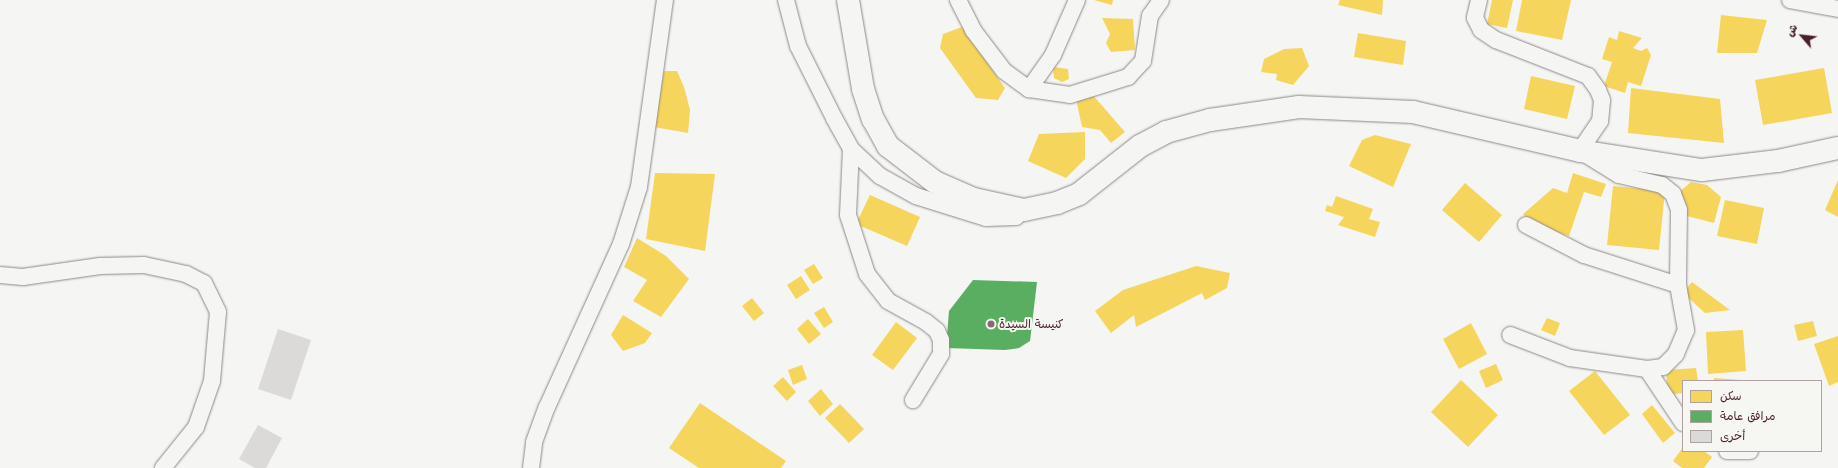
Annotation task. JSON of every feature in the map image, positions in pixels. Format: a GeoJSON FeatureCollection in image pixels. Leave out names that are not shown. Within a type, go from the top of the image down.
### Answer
{"type":"FeatureCollection","features":[{"type":"Feature","properties":{"kind":"main road"},"geometry":{"type":"LineString","coordinates":[[848,0],[863,89],[873,119],[888,146],[935,182],[974,199],[1024,210],[1057,203],[1079,194],[1140,146],[1166,132],[1267,110],[1299,107],[1413,112],[1580,151],[1702,170],[1778,161],[1838,148]]}},
{"type":"Feature","properties":{"kind":"street"},"geometry":{"type":"LineString","coordinates":[[531,468],[534,442],[547,407],[621,244],[639,187],[665,0]]}},
{"type":"Feature","properties":{"kind":"street"},"geometry":{"type":"LineString","coordinates":[[786,0],[798,46],[851,149],[880,176],[948,208],[986,218],[1016,218],[1024,210]]}},
{"type":"Feature","properties":{"kind":"street"},"geometry":{"type":"LineString","coordinates":[[958,0],[973,30],[1004,71],[1029,89],[1070,95],[1128,77],[1143,61],[1150,16],[1161,0]]}},
{"type":"Feature","properties":{"kind":"street"},"geometry":{"type":"LineString","coordinates":[[1029,89],[1056,48],[1076,0]]}},
{"type":"Feature","properties":{"kind":"street"},"geometry":{"type":"LineString","coordinates":[[1479,0],[1475,18],[1481,30],[1491,37],[1588,76],[1598,90],[1602,100],[1600,121],[1580,151],[1606,169],[1662,185],[1673,194],[1679,210],[1678,285],[1686,330],[1682,343],[1663,367],[1647,369],[1570,358],[1510,335]]}},
{"type":"Feature","properties":{"kind":"street"},"geometry":{"type":"LineString","coordinates":[[1790,0],[1838,9]]}},
{"type":"Feature","properties":{"kind":"street"},"geometry":{"type":"LineString","coordinates":[[851,149],[848,215],[867,274],[888,300],[926,322],[937,331],[941,340],[940,354],[914,400]]}},
{"type":"Feature","properties":{"kind":"street"},"geometry":{"type":"LineString","coordinates":[[1526,225],[1584,255],[1678,285]]}},
{"type":"Feature","properties":{"kind":"street"},"geometry":{"type":"LineString","coordinates":[[0,275],[23,277],[100,266],[144,265],[186,274],[204,282],[218,312],[212,381],[196,427],[163,468]]}},
{"type":"Feature","properties":{"kind":"street"},"geometry":{"type":"LineString","coordinates":[[1647,369],[1682,422]]}},
{"type":"Feature","properties":{"kind":"building: سكن"},"geometry":{"type":"Polygon","coordinates":[[[1094,0],[1113,0],[1112,5],[1094,0]]]}},
{"type":"Feature","properties":{"kind":"building: سكن"},"geometry":{"type":"Polygon","coordinates":[[[1340,0],[1383,0],[1382,15],[1338,5],[1340,0]]]}},
{"type":"Feature","properties":{"kind":"building: سكن"},"geometry":{"type":"Polygon","coordinates":[[[1492,0],[1513,0],[1507,28],[1487,24],[1492,0]]]}},
{"type":"Feature","properties":{"kind":"building: سكن"},"geometry":{"type":"Polygon","coordinates":[[[1522,0],[1571,0],[1562,40],[1516,31],[1522,0]]]}},
{"type":"Feature","properties":{"kind":"building: سكن"},"geometry":{"type":"Polygon","coordinates":[[[1721,15],[1767,20],[1757,53],[1717,53],[1721,15]]]}},
{"type":"Feature","properties":{"kind":"building: سكن"},"geometry":{"type":"Polygon","coordinates":[[[1102,18],[1133,19],[1135,50],[1111,52],[1106,43],[1110,34],[1102,18]]]}},
{"type":"Feature","properties":{"kind":"building: سكن"},"geometry":{"type":"Polygon","coordinates":[[[962,27],[1005,88],[998,100],[976,98],[940,48],[943,34],[962,27]]]}},
{"type":"Feature","properties":{"kind":"building: سكن"},"geometry":{"type":"Polygon","coordinates":[[[1619,31],[1642,38],[1633,48],[1641,51],[1647,48],[1651,55],[1641,86],[1628,82],[1625,93],[1604,86],[1612,62],[1602,59],[1609,37],[1617,40],[1619,31]]]}},
{"type":"Feature","properties":{"kind":"building: سكن"},"geometry":{"type":"Polygon","coordinates":[[[1358,33],[1406,41],[1403,65],[1354,57],[1358,33]]]}},
{"type":"Feature","properties":{"kind":"building: سكن"},"geometry":{"type":"Polygon","coordinates":[[[1302,48],[1309,66],[1293,85],[1276,80],[1277,74],[1261,72],[1264,59],[1284,49],[1302,48]]]}},
{"type":"Feature","properties":{"kind":"building: سكن"},"geometry":{"type":"Polygon","coordinates":[[[1053,67],[1068,69],[1069,79],[1062,82],[1054,78],[1053,67]]]}},
{"type":"Feature","properties":{"kind":"building: سكن"},"geometry":{"type":"Polygon","coordinates":[[[1824,68],[1832,113],[1763,125],[1755,80],[1824,68]]]}},
{"type":"Feature","properties":{"kind":"building: سكن"},"geometry":{"type":"Polygon","coordinates":[[[664,71],[677,71],[684,87],[690,110],[688,133],[654,127],[664,71]]]}},
{"type":"Feature","properties":{"kind":"building: سكن"},"geometry":{"type":"Polygon","coordinates":[[[1531,76],[1575,86],[1567,119],[1524,109],[1531,76]]]}},
{"type":"Feature","properties":{"kind":"building: سكن"},"geometry":{"type":"Polygon","coordinates":[[[1631,88],[1720,99],[1724,143],[1628,133],[1631,88]]]}},
{"type":"Feature","properties":{"kind":"building: سكن"},"geometry":{"type":"Polygon","coordinates":[[[1091,93],[1125,132],[1111,143],[1100,130],[1082,127],[1076,99],[1091,93]]]}},
{"type":"Feature","properties":{"kind":"building: سكن"},"geometry":{"type":"Polygon","coordinates":[[[1085,132],[1085,159],[1066,178],[1028,161],[1039,134],[1085,132]]]}},
{"type":"Feature","properties":{"kind":"building: سكن"},"geometry":{"type":"Polygon","coordinates":[[[1375,135],[1411,144],[1393,187],[1349,166],[1362,140],[1375,135]]]}},
{"type":"Feature","properties":{"kind":"building: سكن"},"geometry":{"type":"Polygon","coordinates":[[[655,173],[715,174],[705,251],[646,239],[655,173]]]}},
{"type":"Feature","properties":{"kind":"building: سكن"},"geometry":{"type":"Polygon","coordinates":[[[1573,173],[1606,184],[1601,197],[1584,192],[1569,236],[1532,224],[1523,214],[1553,188],[1567,193],[1573,173]]]}},
{"type":"Feature","properties":{"kind":"building: سكن"},"geometry":{"type":"Polygon","coordinates":[[[1838,180],[1838,217],[1825,210],[1838,180]]]}},
{"type":"Feature","properties":{"kind":"building: سكن"},"geometry":{"type":"Polygon","coordinates":[[[1691,182],[1707,185],[1721,197],[1714,223],[1683,215],[1678,193],[1691,182]]]}},
{"type":"Feature","properties":{"kind":"building: سكن"},"geometry":{"type":"Polygon","coordinates":[[[1465,183],[1502,215],[1479,242],[1442,210],[1465,183]]]}},
{"type":"Feature","properties":{"kind":"building: سكن"},"geometry":{"type":"Polygon","coordinates":[[[1613,186],[1665,191],[1659,250],[1607,245],[1613,186]]]}},
{"type":"Feature","properties":{"kind":"building: سكن"},"geometry":{"type":"Polygon","coordinates":[[[870,195],[920,217],[907,246],[856,224],[870,195]]]}},
{"type":"Feature","properties":{"kind":"building: سكن"},"geometry":{"type":"Polygon","coordinates":[[[1336,196],[1373,209],[1369,219],[1380,222],[1375,237],[1338,225],[1344,217],[1325,211],[1327,205],[1332,207],[1336,196]]]}},
{"type":"Feature","properties":{"kind":"building: سكن"},"geometry":{"type":"Polygon","coordinates":[[[1725,200],[1764,208],[1757,244],[1717,236],[1725,200]]]}},
{"type":"Feature","properties":{"kind":"building: سكن"},"geometry":{"type":"Polygon","coordinates":[[[637,238],[666,256],[689,279],[661,317],[633,301],[647,280],[624,267],[637,238]]]}},
{"type":"Feature","properties":{"kind":"building: سكن"},"geometry":{"type":"Polygon","coordinates":[[[814,264],[823,278],[813,284],[804,270],[814,264]]]}},
{"type":"Feature","properties":{"kind":"building: سكن"},"geometry":{"type":"Polygon","coordinates":[[[1196,266],[1230,273],[1227,288],[1205,300],[1202,293],[1136,327],[1134,315],[1111,333],[1095,311],[1123,290],[1196,266]]]}},
{"type":"Feature","properties":{"kind":"building: سكن"},"geometry":{"type":"Polygon","coordinates":[[[801,276],[810,290],[796,299],[787,285],[801,276]]]}},
{"type":"Feature","properties":{"kind":"building: سكن"},"geometry":{"type":"Polygon","coordinates":[[[1692,282],[1730,310],[1705,313],[1683,293],[1692,282]]]}},
{"type":"Feature","properties":{"kind":"building: سكن"},"geometry":{"type":"Polygon","coordinates":[[[752,298],[764,313],[754,321],[742,306],[752,298]]]}},
{"type":"Feature","properties":{"kind":"building: سكن"},"geometry":{"type":"Polygon","coordinates":[[[824,307],[833,322],[824,328],[814,313],[824,307]]]}},
{"type":"Feature","properties":{"kind":"building: سكن"},"geometry":{"type":"Polygon","coordinates":[[[623,315],[652,333],[645,343],[623,351],[611,335],[623,315]]]}},
{"type":"Feature","properties":{"kind":"building: سكن"},"geometry":{"type":"Polygon","coordinates":[[[1547,318],[1560,323],[1555,336],[1541,330],[1547,318]]]}},
{"type":"Feature","properties":{"kind":"building: سكن"},"geometry":{"type":"Polygon","coordinates":[[[808,319],[821,334],[809,344],[797,329],[808,319]]]}},
{"type":"Feature","properties":{"kind":"building: سكن"},"geometry":{"type":"Polygon","coordinates":[[[1813,321],[1817,336],[1798,341],[1794,325],[1813,321]]]}},
{"type":"Feature","properties":{"kind":"building: سكن"},"geometry":{"type":"Polygon","coordinates":[[[896,322],[917,338],[893,370],[872,355],[896,322]]]}},
{"type":"Feature","properties":{"kind":"building: سكن"},"geometry":{"type":"Polygon","coordinates":[[[1471,323],[1487,354],[1459,369],[1443,339],[1471,323]]]}},
{"type":"Feature","properties":{"kind":"building: سكن"},"geometry":{"type":"Polygon","coordinates":[[[1743,330],[1746,371],[1708,374],[1706,332],[1743,330]]]}},
{"type":"Feature","properties":{"kind":"building: سكن"},"geometry":{"type":"Polygon","coordinates":[[[1838,336],[1838,382],[1829,386],[1814,344],[1838,336]]]}},
{"type":"Feature","properties":{"kind":"building: سكن"},"geometry":{"type":"Polygon","coordinates":[[[1496,364],[1503,380],[1486,388],[1479,371],[1496,364]]]}},
{"type":"Feature","properties":{"kind":"building: سكن"},"geometry":{"type":"Polygon","coordinates":[[[802,365],[807,379],[793,385],[788,370],[802,365]]]}},
{"type":"Feature","properties":{"kind":"building: سكن"},"geometry":{"type":"Polygon","coordinates":[[[1696,368],[1698,380],[1682,380],[1682,393],[1668,395],[1666,370],[1696,368]]]}},
{"type":"Feature","properties":{"kind":"building: سكن"},"geometry":{"type":"Polygon","coordinates":[[[1595,371],[1630,415],[1604,435],[1569,391],[1595,371]]]}},
{"type":"Feature","properties":{"kind":"building: سكن"},"geometry":{"type":"Polygon","coordinates":[[[783,377],[796,392],[787,401],[773,386],[783,377]]]}},
{"type":"Feature","properties":{"kind":"building: سكن"},"geometry":{"type":"Polygon","coordinates":[[[1714,378],[1741,380],[1714,380],[1714,378]]]}},
{"type":"Feature","properties":{"kind":"building: سكن"},"geometry":{"type":"Polygon","coordinates":[[[1461,380],[1498,415],[1468,447],[1431,412],[1461,380]]]}},
{"type":"Feature","properties":{"kind":"building: سكن"},"geometry":{"type":"Polygon","coordinates":[[[821,389],[833,404],[820,416],[808,401],[821,389]]]}},
{"type":"Feature","properties":{"kind":"building: سكن"},"geometry":{"type":"Polygon","coordinates":[[[700,403],[786,461],[781,468],[699,468],[669,448],[700,403]]]}},
{"type":"Feature","properties":{"kind":"building: سكن"},"geometry":{"type":"Polygon","coordinates":[[[840,404],[864,429],[849,443],[825,418],[840,404]]]}},
{"type":"Feature","properties":{"kind":"building: سكن"},"geometry":{"type":"Polygon","coordinates":[[[1652,405],[1675,433],[1663,443],[1642,414],[1652,405]]]}},
{"type":"Feature","properties":{"kind":"building: سكن"},"geometry":{"type":"Polygon","coordinates":[[[1682,448],[1682,452],[1705,452],[1712,457],[1704,468],[1682,468],[1673,461],[1682,448]]]}},
{"type":"Feature","properties":{"kind":"building: مرافق عامة"},"geometry":{"type":"Polygon","coordinates":[[[973,280],[1037,282],[1030,341],[1019,348],[1005,350],[946,348],[949,311],[973,280]]]}},
{"type":"Feature","properties":{"kind":"building: أخرى"},"geometry":{"type":"Polygon","coordinates":[[[278,329],[311,340],[291,400],[258,389],[278,329]]]}},
{"type":"Feature","properties":{"kind":"building: أخرى"},"geometry":{"type":"Polygon","coordinates":[[[258,425],[282,438],[266,468],[255,468],[239,459],[258,425]]]}},
{"type":"Feature","properties":{"kind":"place","name":"كنيسة السيدة"},"geometry":{"type":"Point","coordinates":[991,324]}}]}
